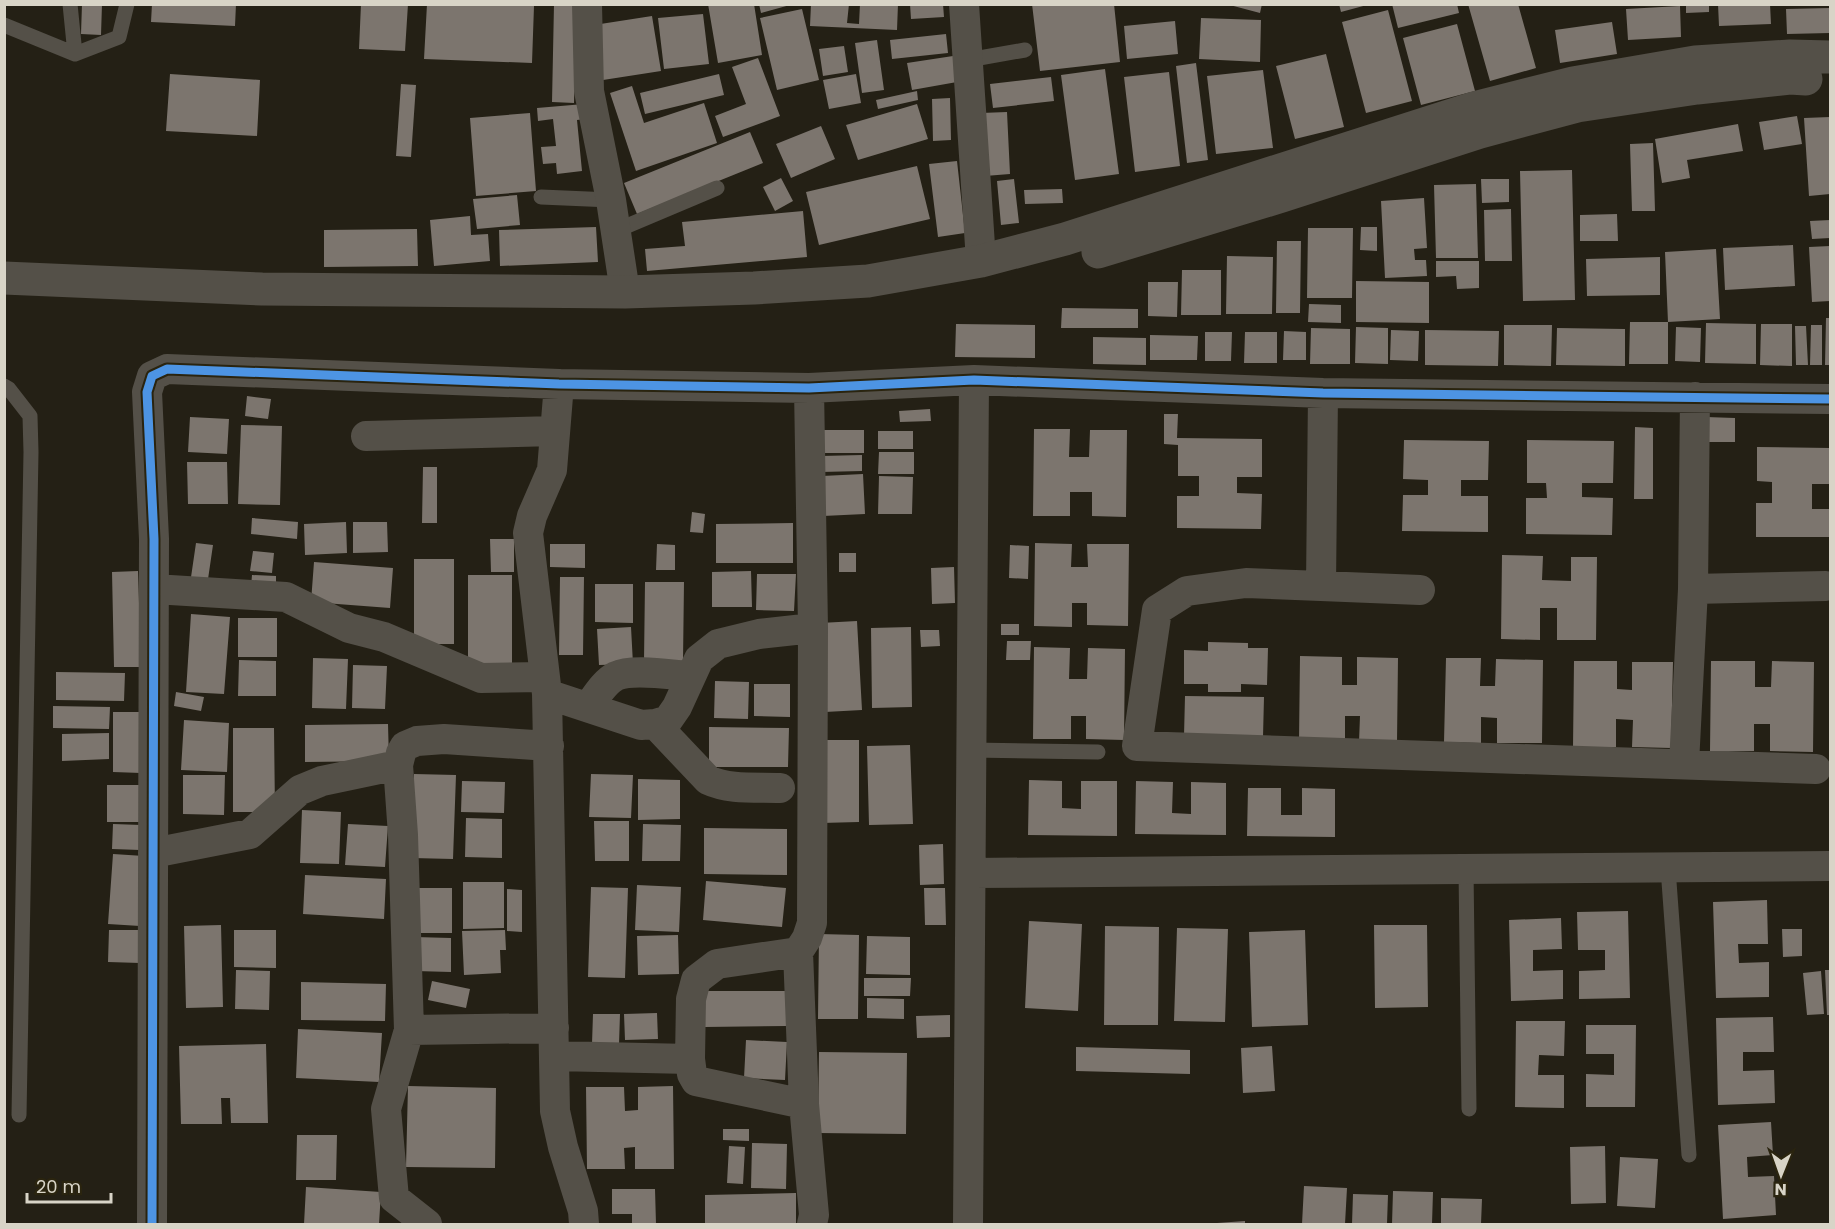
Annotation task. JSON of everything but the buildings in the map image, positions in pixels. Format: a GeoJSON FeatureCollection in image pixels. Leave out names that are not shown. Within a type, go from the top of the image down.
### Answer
{"type":"FeatureCollection","features":[{"type":"Feature","properties":{"kind":"street"},"geometry":{"type":"LineString","coordinates":[[587,4],[589,91],[611,200],[625,292]]}},
{"type":"Feature","properties":{"kind":"street"},"geometry":{"type":"LineString","coordinates":[[964,4],[981,261]]}},
{"type":"Feature","properties":{"kind":"street"},"geometry":{"type":"LineString","coordinates":[[4,278],[262,289],[625,292],[754,288],[868,281],[981,261],[1065,239],[1474,108],[1573,83],[1695,62],[1830,57]]}},
{"type":"Feature","properties":{"kind":"street"},"geometry":{"type":"LineString","coordinates":[[4,298],[425,309],[629,311],[761,309],[871,300],[983,282],[1067,261],[1282,196],[1480,132],[1577,106],[1697,88],[1790,78],[1830,79]]}},
{"type":"Feature","properties":{"kind":"street"},"geometry":{"type":"LineString","coordinates":[[152,1224],[154,539],[147,392],[152,376],[167,369],[560,384],[809,388],[974,380],[1323,393],[1830,399]]}},
{"type":"Feature","properties":{"kind":"street"},"geometry":{"type":"LineString","coordinates":[[968,1224],[974,380]]}},
{"type":"Feature","properties":{"kind":"street"},"geometry":{"type":"LineString","coordinates":[[560,384],[552,470],[532,516],[528,533],[546,685],[549,746],[555,1111],[563,1147],[583,1211],[584,1224]]}},
{"type":"Feature","properties":{"kind":"street"},"geometry":{"type":"LineString","coordinates":[[809,388],[813,628],[812,923],[807,938],[798,952],[804,1104],[814,1215],[812,1224]]}},
{"type":"Feature","properties":{"kind":"street"},"geometry":{"type":"LineString","coordinates":[[1322,586],[1323,393]]}},
{"type":"Feature","properties":{"kind":"street"},"geometry":{"type":"LineString","coordinates":[[1684,764],[1693,589],[1695,397]]}},
{"type":"Feature","properties":{"kind":"street"},"geometry":{"type":"LineString","coordinates":[[366,436],[555,431]]}},
{"type":"Feature","properties":{"kind":"street"},"geometry":{"type":"LineString","coordinates":[[1420,590],[1246,583],[1187,591],[1157,610],[1137,746],[1816,769]]}},
{"type":"Feature","properties":{"kind":"street"},"geometry":{"type":"LineString","coordinates":[[1693,589],[1826,586]]}},
{"type":"Feature","properties":{"kind":"street"},"geometry":{"type":"LineString","coordinates":[[154,589],[286,597],[348,628],[384,638],[481,678],[546,685],[588,707],[640,725],[656,724],[668,720],[677,707],[699,659],[718,644],[759,634],[813,628]]}},
{"type":"Feature","properties":{"kind":"street"},"geometry":{"type":"LineString","coordinates":[[588,707],[609,681],[617,675],[642,673],[691,676]]}},
{"type":"Feature","properties":{"kind":"street"},"geometry":{"type":"LineString","coordinates":[[656,724],[708,780],[735,787],[780,788]]}},
{"type":"Feature","properties":{"kind":"street"},"geometry":{"type":"LineString","coordinates":[[427,1224],[394,1198],[386,1109],[409,1030],[403,835],[398,765],[401,753],[405,746],[417,741],[444,740],[549,746]]}},
{"type":"Feature","properties":{"kind":"street"},"geometry":{"type":"LineString","coordinates":[[153,853],[249,834],[300,790],[322,781],[398,765]]}},
{"type":"Feature","properties":{"kind":"street"},"geometry":{"type":"LineString","coordinates":[[972,873],[1830,866]]}},
{"type":"Feature","properties":{"kind":"street"},"geometry":{"type":"LineString","coordinates":[[798,952],[717,964],[696,980],[691,999],[690,1059],[692,1074],[696,1082],[804,1104]]}},
{"type":"Feature","properties":{"kind":"street"},"geometry":{"type":"LineString","coordinates":[[409,1030],[554,1042],[690,1059]]}},
{"type":"Feature","properties":{"kind":"lane"},"geometry":{"type":"LineString","coordinates":[[70,4],[75,54]]}},
{"type":"Feature","properties":{"kind":"lane"},"geometry":{"type":"LineString","coordinates":[[4,25],[75,54],[119,37],[127,4]]}},
{"type":"Feature","properties":{"kind":"lane"},"geometry":{"type":"LineString","coordinates":[[968,60],[1026,50]]}},
{"type":"Feature","properties":{"kind":"lane"},"geometry":{"type":"LineString","coordinates":[[615,231],[717,188]]}},
{"type":"Feature","properties":{"kind":"lane"},"geometry":{"type":"LineString","coordinates":[[541,197],[611,200]]}},
{"type":"Feature","properties":{"kind":"lane"},"geometry":{"type":"LineString","coordinates":[[4,386],[9,389],[30,416],[31,452],[19,1115]]}},
{"type":"Feature","properties":{"kind":"lane"},"geometry":{"type":"LineString","coordinates":[[971,750],[1098,752]]}},
{"type":"Feature","properties":{"kind":"lane"},"geometry":{"type":"LineString","coordinates":[[1668,868],[1689,1155]]}},
{"type":"Feature","properties":{"kind":"lane"},"geometry":{"type":"LineString","coordinates":[[1466,869],[1469,1108]]}},
{"type":"Feature","properties":{"kind":"cycle path"},"geometry":{"type":"LineString","coordinates":[[152,1224],[154,539],[147,392],[152,376],[167,369],[559,384],[809,388],[974,380],[1323,393],[1830,399]]}}]}
